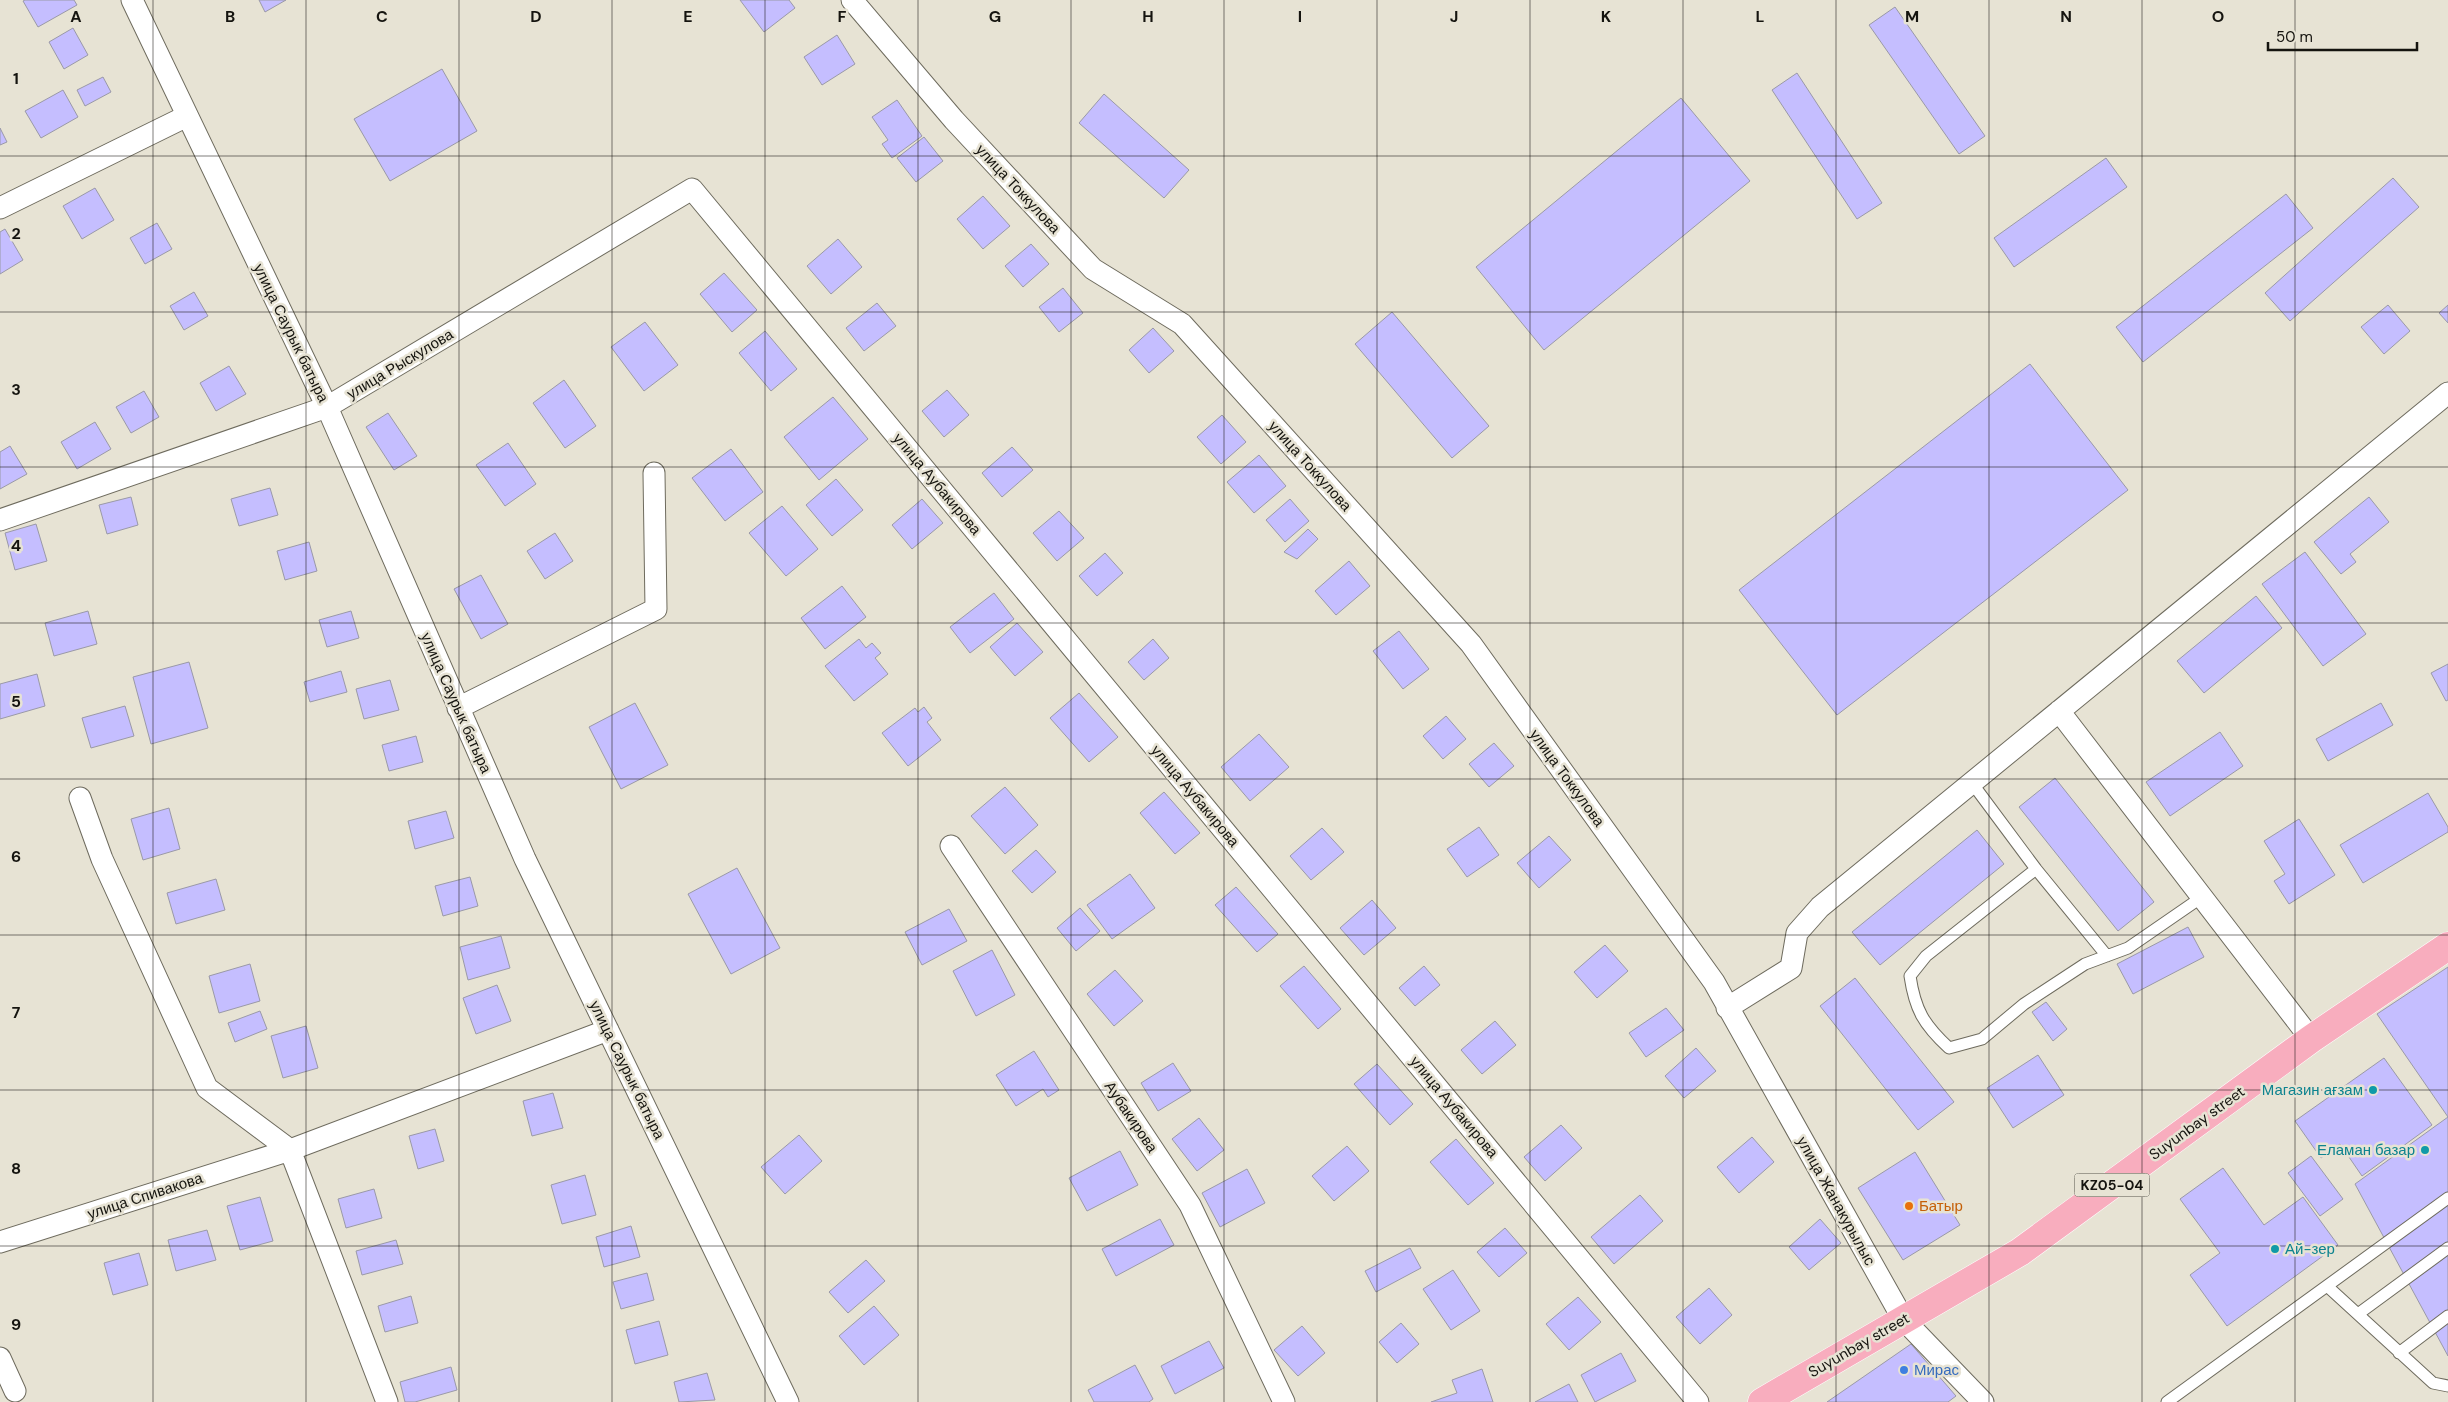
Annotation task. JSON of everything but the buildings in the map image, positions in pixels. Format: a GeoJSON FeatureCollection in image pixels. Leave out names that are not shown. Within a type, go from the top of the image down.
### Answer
{"type":"FeatureCollection","features":[{"type":"Feature","properties":{"kind":"main road","name":"Suyunbay street"},"geometry":{"type":"LineString","coordinates":[[1762,1402],[2020,1252],[2311,1039],[2448,946]]}},
{"type":"Feature","properties":{"kind":"street","name":"улица Саурык батыра"},"geometry":{"type":"LineString","coordinates":[[132,0],[327,407],[525,859],[788,1402]]}},
{"type":"Feature","properties":{"kind":"street","name":"улица Токкулова"},"geometry":{"type":"LineString","coordinates":[[852,0],[954,120],[1093,269],[1182,324],[1471,644],[1714,982]]}},
{"type":"Feature","properties":{"kind":"street"},"geometry":{"type":"LineString","coordinates":[[0,208],[187,116]]}},
{"type":"Feature","properties":{"kind":"street","name":"улица Рыскулова"},"geometry":{"type":"LineString","coordinates":[[0,520],[327,407],[692,189]]}},
{"type":"Feature","properties":{"kind":"street","name":"улица Аубакирова"},"geometry":{"type":"LineString","coordinates":[[692,189],[1698,1402]]}},
{"type":"Feature","properties":{"kind":"street"},"geometry":{"type":"LineString","coordinates":[[1727,1008],[1790,968],[1797,933],[1820,907],[2448,393]]}},
{"type":"Feature","properties":{"kind":"street"},"geometry":{"type":"LineString","coordinates":[[458,708],[656,609],[654,473]]}},
{"type":"Feature","properties":{"kind":"street"},"geometry":{"type":"LineString","coordinates":[[2059,711],[2311,1039]]}},
{"type":"Feature","properties":{"kind":"street"},"geometry":{"type":"LineString","coordinates":[[80,798],[102,858],[207,1088],[290,1150],[387,1402]]}},
{"type":"Feature","properties":{"kind":"street","name":"Аубакирова"},"geometry":{"type":"LineString","coordinates":[[951,846],[1190,1205],[1284,1402]]}},
{"type":"Feature","properties":{"kind":"street","name":"улица Жанакурылыс"},"geometry":{"type":"LineString","coordinates":[[1714,982],[1903,1319],[1983,1402]]}},
{"type":"Feature","properties":{"kind":"street","name":"улица Спивакова"},"geometry":{"type":"LineString","coordinates":[[0,1242],[290,1150],[608,1030]]}},
{"type":"Feature","properties":{"kind":"street"},"geometry":{"type":"LineString","coordinates":[[0,1358],[15,1391]]}},
{"type":"Feature","properties":{"kind":"lane"},"geometry":{"type":"LineString","coordinates":[[1972,783],[2036,869],[2107,956]]}},
{"type":"Feature","properties":{"kind":"lane"},"geometry":{"type":"LineString","coordinates":[[2036,869],[1926,956],[1910,976],[1914,1002],[1929,1030],[1949,1048],[1982,1039],[2024,1004],[2085,964],[2128,948],[2202,897]]}},
{"type":"Feature","properties":{"kind":"lane"},"geometry":{"type":"LineString","coordinates":[[2167,1402],[2448,1198]]}},
{"type":"Feature","properties":{"kind":"lane"},"geometry":{"type":"LineString","coordinates":[[2358,1314],[2448,1248]]}},
{"type":"Feature","properties":{"kind":"lane"},"geometry":{"type":"LineString","coordinates":[[2327,1286],[2433,1383],[2448,1386]]}},
{"type":"Feature","properties":{"kind":"lane"},"geometry":{"type":"LineString","coordinates":[[2400,1353],[2448,1316]]}},
{"type":"Feature","properties":{"kind":"place","name":"Магазин ағзам"},"geometry":{"type":"Point","coordinates":[2373,1090]}},
{"type":"Feature","properties":{"kind":"place","name":"Еламан базар"},"geometry":{"type":"Point","coordinates":[2425,1150]}},
{"type":"Feature","properties":{"kind":"place","name":"Батыр"},"geometry":{"type":"Point","coordinates":[1909,1206]}},
{"type":"Feature","properties":{"kind":"place","name":"Ай-зер"},"geometry":{"type":"Point","coordinates":[2275,1249]}},
{"type":"Feature","properties":{"kind":"place","name":"Мирас"},"geometry":{"type":"Point","coordinates":[1904,1370]}}]}
